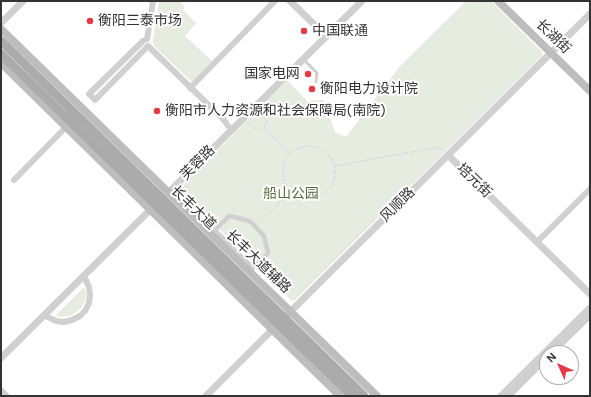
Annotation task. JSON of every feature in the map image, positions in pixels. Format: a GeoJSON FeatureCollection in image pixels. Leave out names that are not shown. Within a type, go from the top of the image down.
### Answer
{"type":"FeatureCollection","features":[{"type":"Feature","properties":{"kind":"main road","name":"长湖街"},"geometry":{"type":"LineString","coordinates":[[498,1],[590,86]]}},
{"type":"Feature","properties":{"kind":"main road","name":"长湖街"},"geometry":{"type":"LineString","coordinates":[[503,1],[590,91]]}},
{"type":"Feature","properties":{"kind":"main road","name":"长丰大道辅路"},"geometry":{"type":"LineString","coordinates":[[1,29],[158,200],[283,322],[377,396]]}},
{"type":"Feature","properties":{"kind":"main road","name":"长丰大道"},"geometry":{"type":"LineString","coordinates":[[1,41],[158,200],[283,322],[364,396]]}},
{"type":"Feature","properties":{"kind":"main road","name":"长丰大道"},"geometry":{"type":"LineString","coordinates":[[1,54],[69,125],[158,200]]}},
{"type":"Feature","properties":{"kind":"main road"},"geometry":{"type":"LineString","coordinates":[[1,64],[69,125]]}},
{"type":"Feature","properties":{"kind":"main road","name":"长丰大道辅路"},"geometry":{"type":"LineString","coordinates":[[283,322],[340,396]]}},
{"type":"Feature","properties":{"kind":"main road","name":"长丰大道"},"geometry":{"type":"LineString","coordinates":[[283,322],[352,396]]}},
{"type":"Feature","properties":{"kind":"street"},"geometry":{"type":"LineString","coordinates":[[1,24],[23,1]]}},
{"type":"Feature","properties":{"kind":"street"},"geometry":{"type":"LineString","coordinates":[[153,1],[145,40],[142,43],[143,45],[148,46],[230,126]]}},
{"type":"Feature","properties":{"kind":"street"},"geometry":{"type":"LineString","coordinates":[[190,88],[275,1]]}},
{"type":"Feature","properties":{"kind":"street"},"geometry":{"type":"LineString","coordinates":[[290,1],[321,31]]}},
{"type":"Feature","properties":{"kind":"street","name":"芙蓉路"},"geometry":{"type":"LineString","coordinates":[[1,358],[84,276],[230,126],[356,1]]}},
{"type":"Feature","properties":{"kind":"street","name":"芙蓉路"},"geometry":{"type":"LineString","coordinates":[[1,352],[362,1]]}},
{"type":"Feature","properties":{"kind":"street","name":"风顺路"},"geometry":{"type":"LineString","coordinates":[[206,396],[451,156],[554,53],[590,14]]}},
{"type":"Feature","properties":{"kind":"street","name":"风顺路"},"geometry":{"type":"LineString","coordinates":[[554,53],[590,21]]}},
{"type":"Feature","properties":{"kind":"street"},"geometry":{"type":"LineString","coordinates":[[145,40],[89,94],[95,100],[148,46]]}},
{"type":"Feature","properties":{"kind":"street"},"geometry":{"type":"LineString","coordinates":[[14,180],[69,125]]}},
{"type":"Feature","properties":{"kind":"street","name":"培元街"},"geometry":{"type":"LineString","coordinates":[[451,156],[590,293]]}},
{"type":"Feature","properties":{"kind":"street"},"geometry":{"type":"LineString","coordinates":[[538,241],[590,190]]}},
{"type":"Feature","properties":{"kind":"street"},"geometry":{"type":"LineString","coordinates":[[229,216],[246,220],[255,227],[264,236],[268,253],[253,268],[215,230],[229,216]]}},
{"type":"Feature","properties":{"kind":"street"},"geometry":{"type":"LineString","coordinates":[[44,315],[64,322],[80,316],[89,303],[90,295],[89,287],[84,276]]}},
{"type":"Feature","properties":{"kind":"street"},"geometry":{"type":"LineString","coordinates":[[501,396],[590,308]]}},
{"type":"Feature","properties":{"kind":"street"},"geometry":{"type":"LineString","coordinates":[[559,345],[590,315]]}},
{"type":"Feature","properties":{"kind":"street","name":"风顺路"},"geometry":{"type":"LineString","coordinates":[[211,396],[283,322]]}},
{"type":"Feature","properties":{"kind":"street"},"geometry":{"type":"LineString","coordinates":[[508,396],[539,365]]}},
{"type":"Feature","properties":{"kind":"street"},"geometry":{"type":"LineString","coordinates":[[1,391],[6,396]]}},
{"type":"Feature","properties":{"kind":"lane"},"geometry":{"type":"LineString","coordinates":[[303,59],[317,73],[316,82]]}},
{"type":"Feature","properties":{"kind":"path"},"geometry":{"type":"LineString","coordinates":[[243,118],[258,130],[264,127],[267,122],[254,107]]}},
{"type":"Feature","properties":{"kind":"path"},"geometry":{"type":"LineString","coordinates":[[264,127],[291,154]]}},
{"type":"Feature","properties":{"kind":"path"},"geometry":{"type":"LineString","coordinates":[[312,146],[323,150],[331,158],[335,166],[333,184],[320,196],[311,198],[301,197],[292,192],[287,186],[284,176],[285,164],[291,154],[301,148],[312,146]]}},
{"type":"Feature","properties":{"kind":"path"},"geometry":{"type":"LineString","coordinates":[[335,166],[440,147],[451,156]]}},
{"type":"Feature","properties":{"kind":"path"},"geometry":{"type":"LineString","coordinates":[[255,227],[292,192]]}},
{"type":"Feature","properties":{"kind":"green space"},"geometry":{"type":"Polygon","coordinates":[[[159,1],[180,1],[185,7],[183,10],[196,23],[185,36],[212,61],[192,82],[154,46],[153,41],[159,1]]]}},
{"type":"Feature","properties":{"kind":"green space","name":"船山公园"},"geometry":{"type":"Polygon","coordinates":[[[466,1],[491,1],[542,52],[542,56],[295,300],[292,301],[183,193],[182,186],[287,80],[307,101],[324,100],[335,132],[346,137],[400,66],[466,1]]]}},
{"type":"Feature","properties":{"kind":"green space"},"geometry":{"type":"Polygon","coordinates":[[[84,287],[86,298],[81,308],[72,315],[61,317],[55,316],[84,287]]]}},
{"type":"Feature","properties":{"kind":"place","name":"衡阳三泰市场"},"geometry":{"type":"Point","coordinates":[90,21]}},
{"type":"Feature","properties":{"kind":"place","name":"中国联通"},"geometry":{"type":"Point","coordinates":[304,31]}},
{"type":"Feature","properties":{"kind":"place","name":"国家电网"},"geometry":{"type":"Point","coordinates":[308,74]}},
{"type":"Feature","properties":{"kind":"place","name":"衡阳电力设计院"},"geometry":{"type":"Point","coordinates":[312,89]}},
{"type":"Feature","properties":{"kind":"place","name":"衡阳市人力资源和社会保障局(南院)"},"geometry":{"type":"Point","coordinates":[157,111]}}]}
